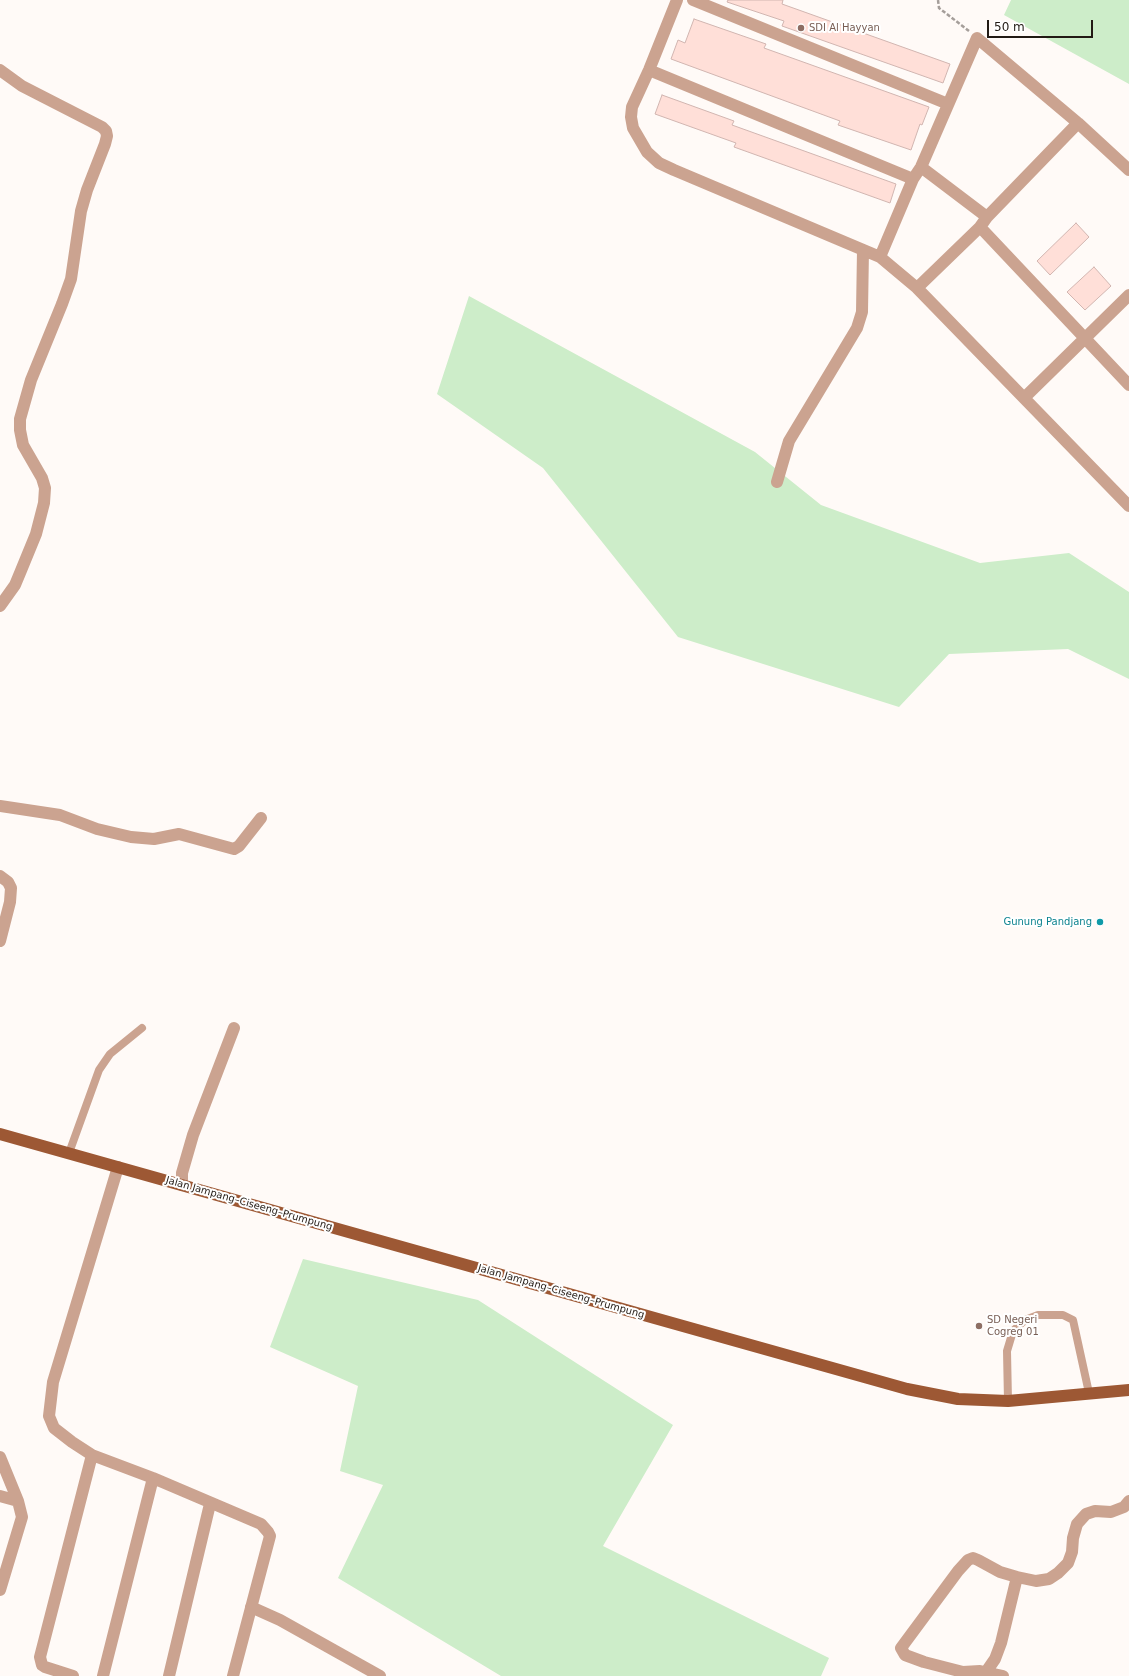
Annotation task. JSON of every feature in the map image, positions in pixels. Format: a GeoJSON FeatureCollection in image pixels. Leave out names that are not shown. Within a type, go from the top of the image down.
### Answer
{"type":"FeatureCollection","features":[{"type":"Feature","properties":{"kind":"main road","name":"Jalan Jampang–Ciseeng–Prumpung"},"geometry":{"type":"LineString","coordinates":[[0,1134],[907,1389],[958,1399],[1008,1400],[1129,1390]]}},
{"type":"Feature","properties":{"kind":"street"},"geometry":{"type":"LineString","coordinates":[[677,0],[649,70],[632,107],[631,117],[633,128],[647,152],[659,162],[674,170],[880,257],[917,288],[1127,501]]}},
{"type":"Feature","properties":{"kind":"street"},"geometry":{"type":"LineString","coordinates":[[693,0],[948,104]]}},
{"type":"Feature","properties":{"kind":"street"},"geometry":{"type":"LineString","coordinates":[[880,257],[913,179],[921,167],[977,38],[1078,123],[1129,170]]}},
{"type":"Feature","properties":{"kind":"street"},"geometry":{"type":"LineString","coordinates":[[0,70],[22,86],[102,127],[106,131],[107,136],[87,190],[81,212],[71,279],[31,380],[20,419],[20,430],[24,445],[42,478],[45,488],[44,503],[36,534],[15,585],[0,606]]}},
{"type":"Feature","properties":{"kind":"street"},"geometry":{"type":"LineString","coordinates":[[649,70],[913,179]]}},
{"type":"Feature","properties":{"kind":"street"},"geometry":{"type":"LineString","coordinates":[[917,288],[1078,123]]}},
{"type":"Feature","properties":{"kind":"street"},"geometry":{"type":"LineString","coordinates":[[921,167],[983,222],[1084,338],[1129,385]]}},
{"type":"Feature","properties":{"kind":"street"},"geometry":{"type":"LineString","coordinates":[[777,482],[789,441],[858,328],[862,312],[863,250]]}},
{"type":"Feature","properties":{"kind":"street"},"geometry":{"type":"LineString","coordinates":[[1024,398],[1129,294]]}},
{"type":"Feature","properties":{"kind":"street"},"geometry":{"type":"LineString","coordinates":[[0,806],[60,815],[97,829],[131,837],[154,839],[179,834],[234,849],[239,846],[261,818]]}},
{"type":"Feature","properties":{"kind":"street"},"geometry":{"type":"LineString","coordinates":[[0,876],[8,882],[11,888],[10,902],[0,941]]}},
{"type":"Feature","properties":{"kind":"street"},"geometry":{"type":"LineString","coordinates":[[182,1185],[182,1173],[193,1135],[234,1028]]}},
{"type":"Feature","properties":{"kind":"street"},"geometry":{"type":"LineString","coordinates":[[118,1167],[52,1382],[49,1416],[54,1428],[72,1442],[92,1454],[153,1478],[210,1504],[260,1524],[268,1532],[270,1536],[233,1676]]}},
{"type":"Feature","properties":{"kind":"street"},"geometry":{"type":"LineString","coordinates":[[73,1676],[45,1667],[42,1665],[40,1657],[92,1454]]}},
{"type":"Feature","properties":{"kind":"street"},"geometry":{"type":"LineString","coordinates":[[0,1456],[18,1501],[22,1517],[5,1556],[0,1590]]}},
{"type":"Feature","properties":{"kind":"street"},"geometry":{"type":"LineString","coordinates":[[103,1676],[153,1478]]}},
{"type":"Feature","properties":{"kind":"street"},"geometry":{"type":"LineString","coordinates":[[0,1496],[18,1501]]}},
{"type":"Feature","properties":{"kind":"street"},"geometry":{"type":"LineString","coordinates":[[1003,1676],[986,1672],[963,1672],[924,1662],[905,1655],[901,1648],[958,1571],[968,1560],[973,1558],[1000,1572],[1017,1577],[1036,1581],[1049,1579],[1058,1573],[1068,1562],[1072,1552],[1073,1538],[1077,1524],[1086,1514],[1095,1511],[1111,1512],[1124,1507],[1129,1501]]}},
{"type":"Feature","properties":{"kind":"street"},"geometry":{"type":"LineString","coordinates":[[169,1676],[210,1504]]}},
{"type":"Feature","properties":{"kind":"street"},"geometry":{"type":"LineString","coordinates":[[986,1672],[995,1659],[1001,1643],[1017,1577]]}},
{"type":"Feature","properties":{"kind":"street"},"geometry":{"type":"LineString","coordinates":[[251,1607],[280,1620],[380,1676]]}},
{"type":"Feature","properties":{"kind":"lane"},"geometry":{"type":"LineString","coordinates":[[69,1154],[99,1070],[110,1054],[142,1028]]}},
{"type":"Feature","properties":{"kind":"lane"},"geometry":{"type":"LineString","coordinates":[[1008,1400],[1007,1351],[1013,1331],[1025,1320],[1038,1315],[1063,1316],[1073,1320],[1089,1393]]}},
{"type":"Feature","properties":{"kind":"path"},"geometry":{"type":"LineString","coordinates":[[938,0],[942,11],[977,38]]}},
{"type":"Feature","properties":{"kind":"green space"},"geometry":{"type":"Polygon","coordinates":[[[1011,0],[1129,0],[1129,84],[1004,15],[1011,0]]]}},
{"type":"Feature","properties":{"kind":"green space"},"geometry":{"type":"Polygon","coordinates":[[[469,296],[755,452],[821,505],[980,563],[1069,553],[1129,592],[1129,679],[1068,649],[949,654],[899,707],[678,637],[543,468],[437,394],[469,296]]]}},
{"type":"Feature","properties":{"kind":"green space"},"geometry":{"type":"Polygon","coordinates":[[[303,1259],[478,1300],[673,1425],[603,1546],[829,1658],[821,1676],[501,1676],[338,1578],[383,1485],[340,1471],[358,1386],[270,1347],[303,1259]]]}},
{"type":"Feature","properties":{"kind":"building"},"geometry":{"type":"Polygon","coordinates":[[[728,0],[783,0],[782,4],[950,64],[943,83],[782,26],[784,21],[727,2],[728,0]]]}},
{"type":"Feature","properties":{"kind":"building"},"geometry":{"type":"Polygon","coordinates":[[[694,19],[766,44],[764,48],[929,107],[922,125],[920,124],[911,150],[838,125],[840,121],[671,59],[678,40],[685,43],[694,19]]]}},
{"type":"Feature","properties":{"kind":"building"},"geometry":{"type":"Polygon","coordinates":[[[662,95],[734,121],[732,125],[896,184],[890,203],[734,147],[736,143],[655,114],[662,95]]]}},
{"type":"Feature","properties":{"kind":"building"},"geometry":{"type":"Polygon","coordinates":[[[1076,223],[1089,237],[1050,275],[1037,261],[1076,223]]]}},
{"type":"Feature","properties":{"kind":"building"},"geometry":{"type":"Polygon","coordinates":[[[1094,267],[1111,286],[1085,310],[1067,292],[1094,267]]]}},
{"type":"Feature","properties":{"kind":"place","name":"SDI Al Hayyan"},"geometry":{"type":"Point","coordinates":[801,28]}},
{"type":"Feature","properties":{"kind":"place","name":"Gunung Pandjang"},"geometry":{"type":"Point","coordinates":[1100,922]}},
{"type":"Feature","properties":{"kind":"place","name":"SD Negeri Cogreg 01"},"geometry":{"type":"Point","coordinates":[979,1326]}}]}
